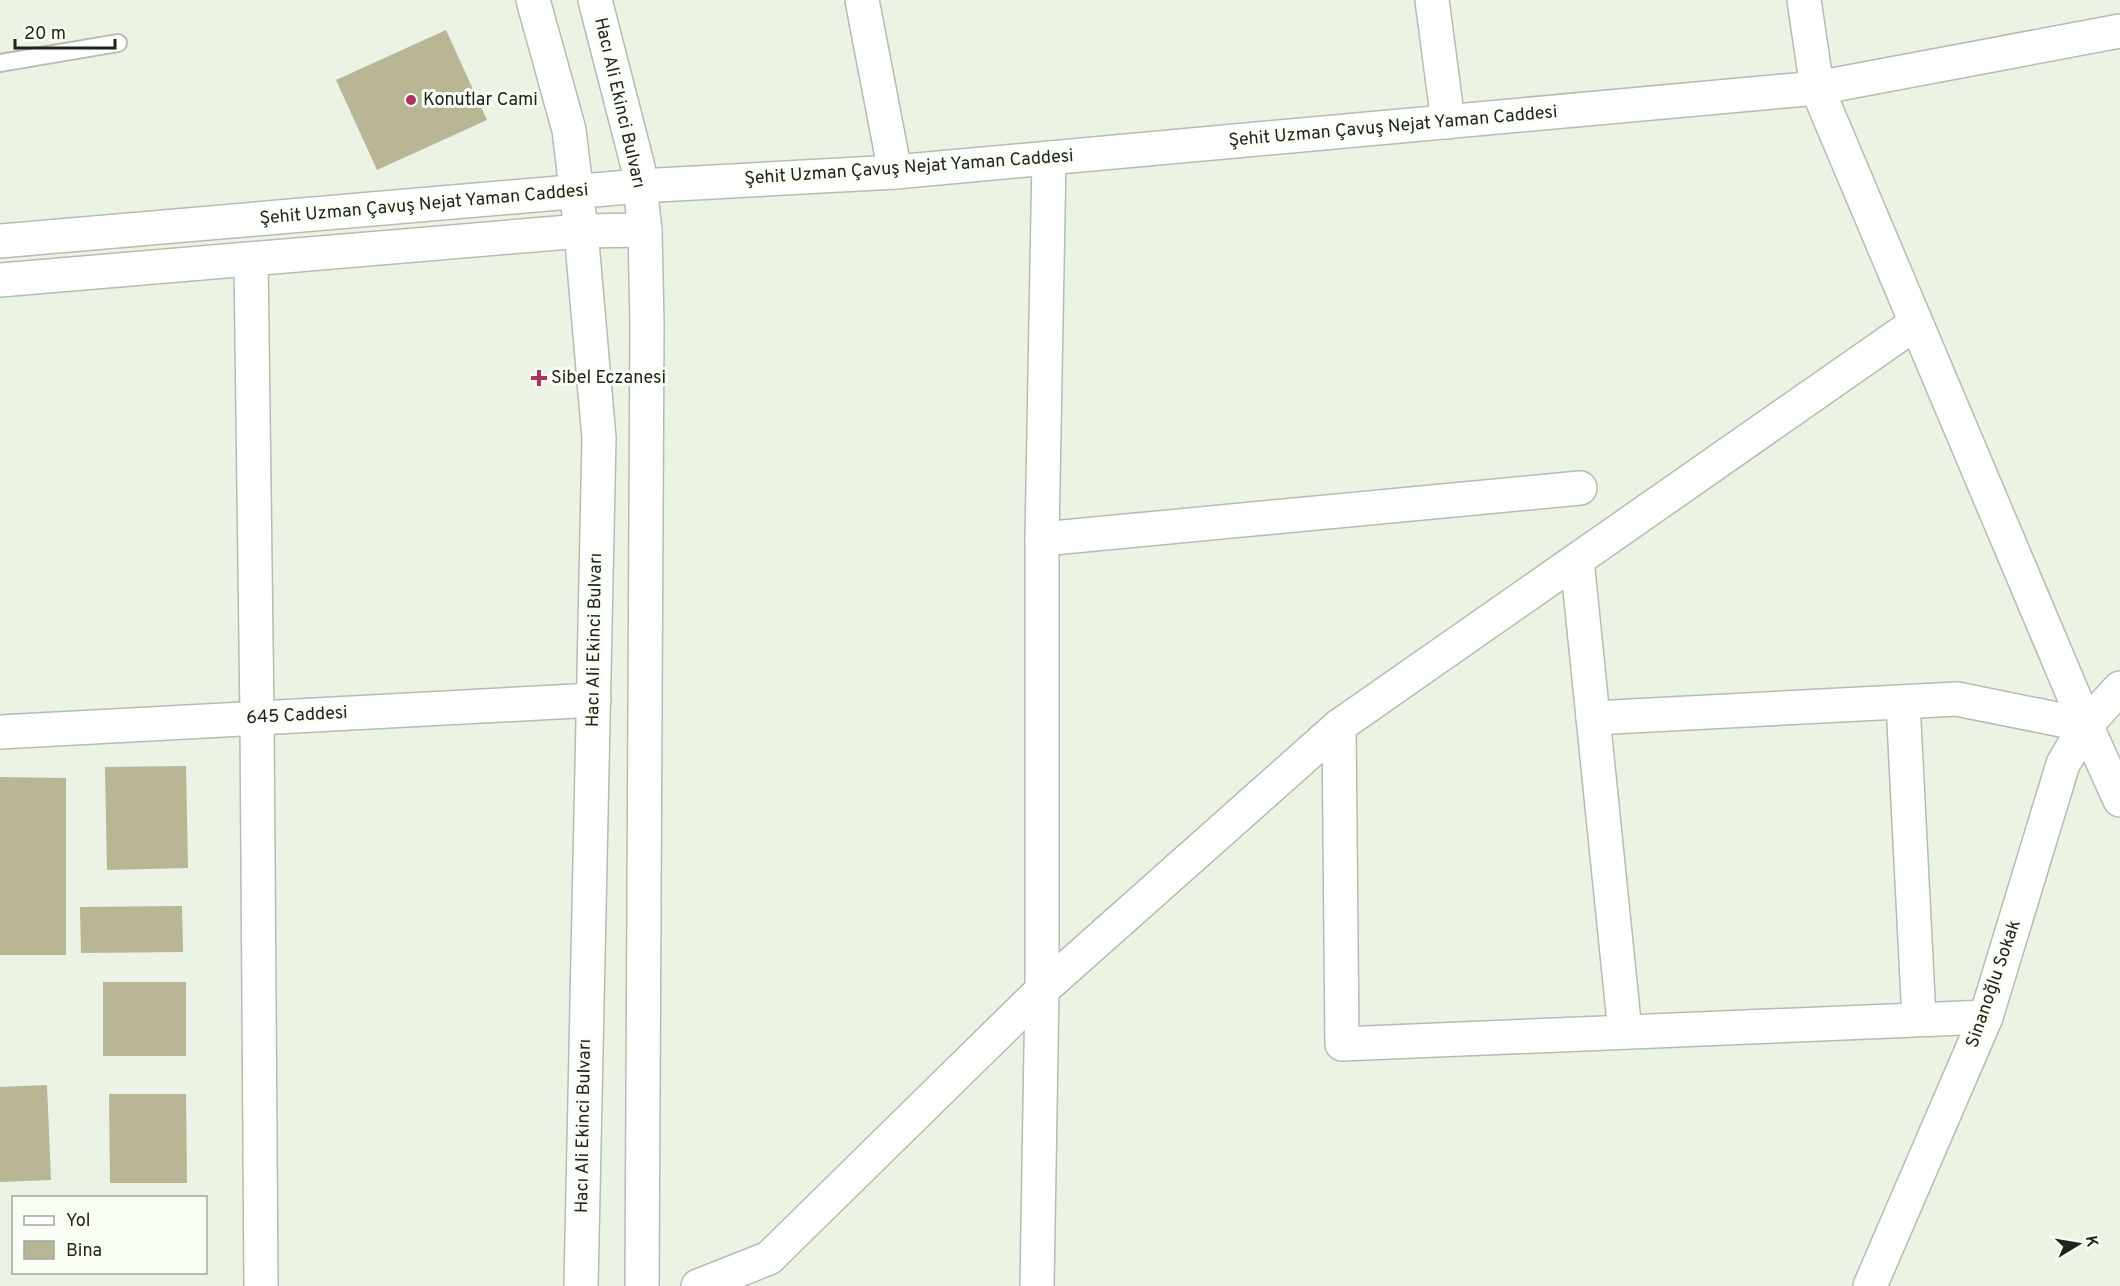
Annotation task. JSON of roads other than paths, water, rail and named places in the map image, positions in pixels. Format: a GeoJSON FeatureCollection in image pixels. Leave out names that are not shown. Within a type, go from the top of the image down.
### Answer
{"type":"FeatureCollection","features":[{"type":"Feature","properties":{"kind":"street","name":"Hacı Ali Ekinci Bulvarı"},"geometry":{"type":"LineString","coordinates":[[533,0],[569,130],[582,231],[599,438],[581,1286]]}},
{"type":"Feature","properties":{"kind":"street","name":"Hacı Ali Ekinci Bulvarı"},"geometry":{"type":"LineString","coordinates":[[595,0],[638,167],[645,230],[647,324],[642,1286]]}},
{"type":"Feature","properties":{"kind":"street"},"geometry":{"type":"LineString","coordinates":[[862,0],[895,172]]}},
{"type":"Feature","properties":{"kind":"street"},"geometry":{"type":"LineString","coordinates":[[1432,0],[1448,122]]}},
{"type":"Feature","properties":{"kind":"street"},"geometry":{"type":"LineString","coordinates":[[1804,0],[1817,88],[2086,725],[2120,800]]}},
{"type":"Feature","properties":{"kind":"street","name":"Şehit Uzman Çavuş Nejat Yaman Caddesi"},"geometry":{"type":"LineString","coordinates":[[0,241],[640,186],[895,172],[1817,88],[2120,31]]}},
{"type":"Feature","properties":{"kind":"street"},"geometry":{"type":"LineString","coordinates":[[1037,1286],[1042,990],[1041,539],[1049,158]]}},
{"type":"Feature","properties":{"kind":"street"},"geometry":{"type":"LineString","coordinates":[[0,280],[582,231],[645,230]]}},
{"type":"Feature","properties":{"kind":"street"},"geometry":{"type":"LineString","coordinates":[[251,259],[261,1286]]}},
{"type":"Feature","properties":{"kind":"street"},"geometry":{"type":"LineString","coordinates":[[698,1286],[769,1258],[1042,990],[1340,726],[1916,323]]}},
{"type":"Feature","properties":{"kind":"street"},"geometry":{"type":"LineString","coordinates":[[1041,539],[1580,488]]}},
{"type":"Feature","properties":{"kind":"street"},"geometry":{"type":"LineString","coordinates":[[1577,560],[1625,1032]]}},
{"type":"Feature","properties":{"kind":"street","name":"Sinanoğlu Sokak"},"geometry":{"type":"LineString","coordinates":[[1870,1286],[1986,1017],[2063,764],[2086,725],[2120,688]]}},
{"type":"Feature","properties":{"kind":"street"},"geometry":{"type":"LineString","coordinates":[[1593,718],[1957,699],[2086,725]]}},
{"type":"Feature","properties":{"kind":"street","name":"645 Caddesi"},"geometry":{"type":"LineString","coordinates":[[0,732],[594,700]]}},
{"type":"Feature","properties":{"kind":"street"},"geometry":{"type":"LineString","coordinates":[[1903,702],[1919,1019]]}},
{"type":"Feature","properties":{"kind":"street"},"geometry":{"type":"LineString","coordinates":[[1340,726],[1342,1044],[1986,1017]]}},
{"type":"Feature","properties":{"kind":"lane"},"geometry":{"type":"LineString","coordinates":[[0,63],[118,43]]}},
{"type":"Feature","properties":{"kind":"place","name":"Konutlar Cami"},"geometry":{"type":"Point","coordinates":[411,100]}},
{"type":"Feature","properties":{"kind":"place","name":"Sibel Eczanesi"},"geometry":{"type":"Point","coordinates":[539,378]}}]}
